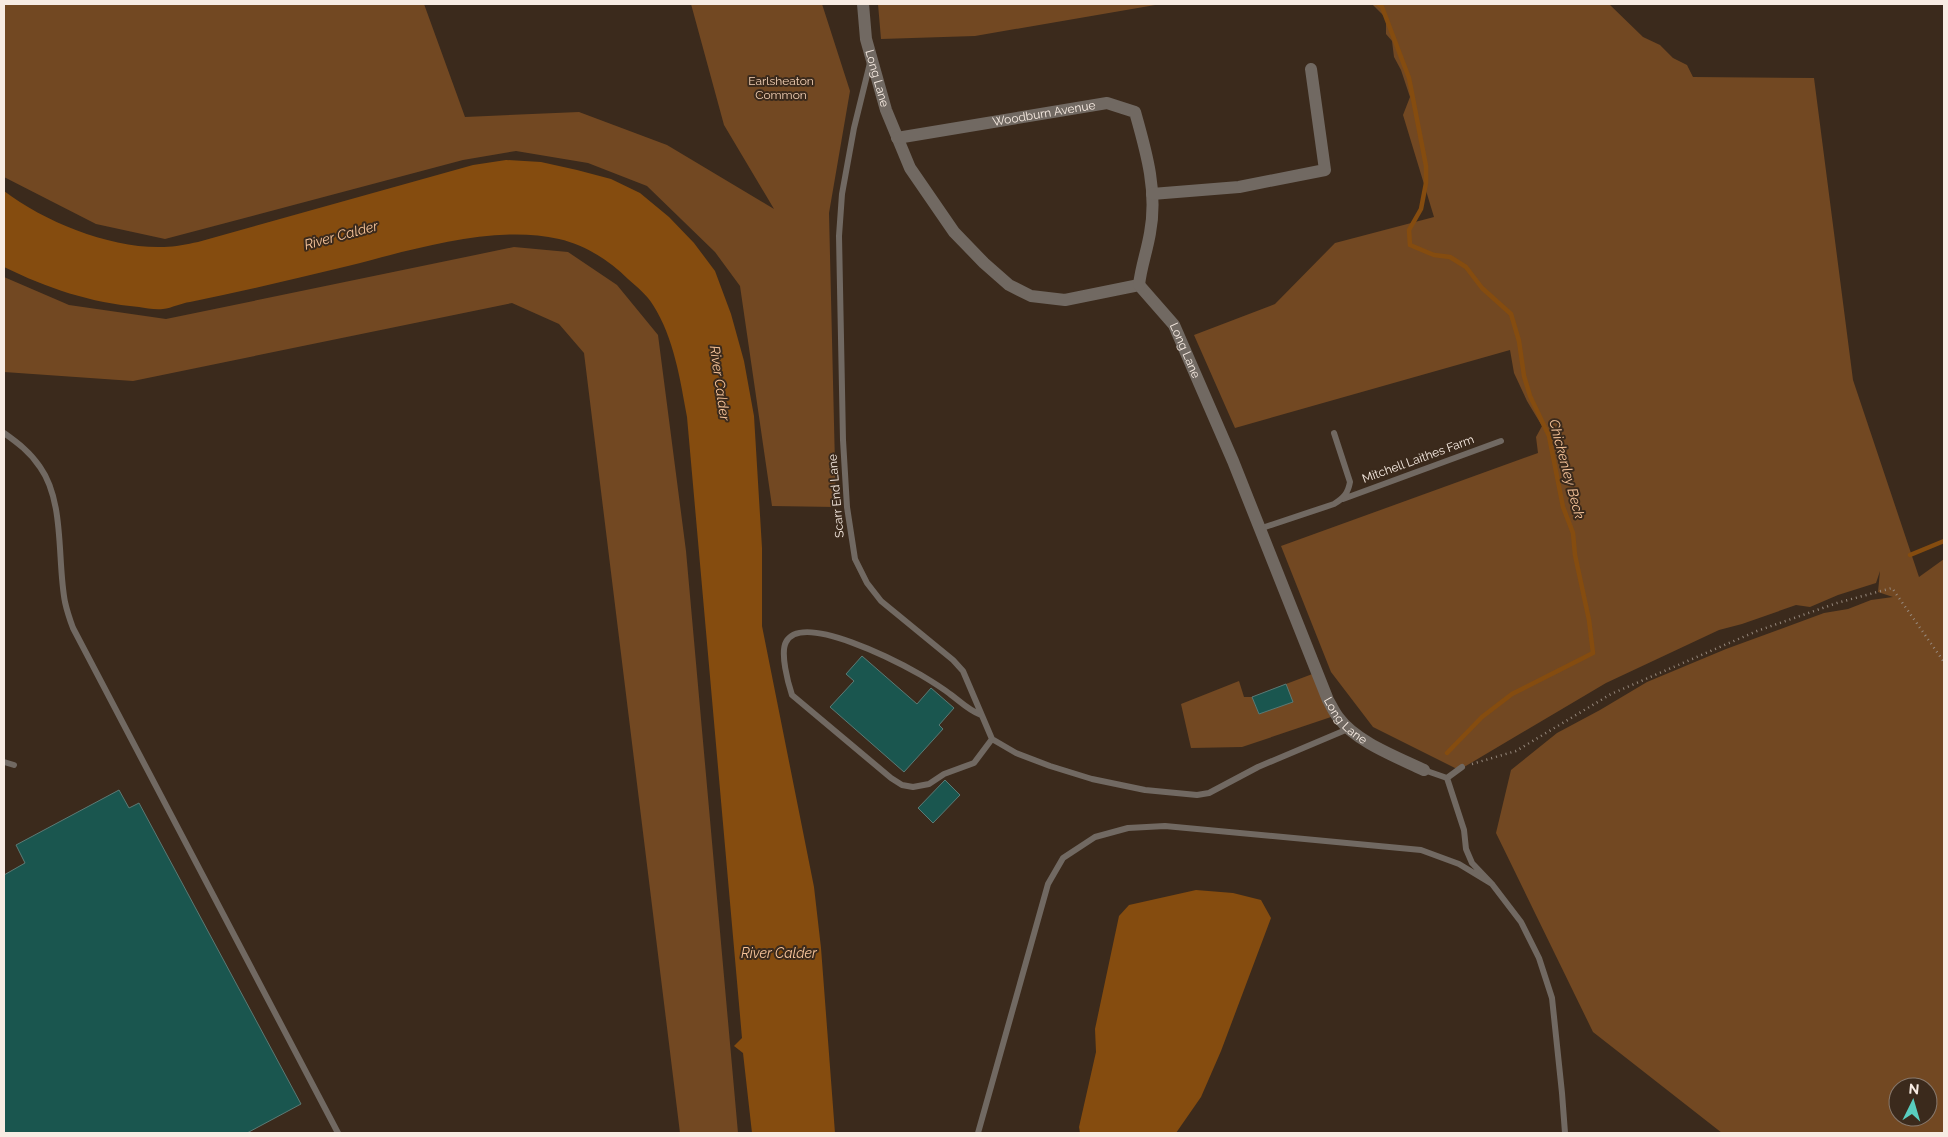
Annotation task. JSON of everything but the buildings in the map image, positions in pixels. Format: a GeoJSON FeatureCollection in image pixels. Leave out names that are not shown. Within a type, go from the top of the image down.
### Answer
{"type":"FeatureCollection","features":[{"type":"Feature","properties":{"kind":"street","name":"Long Lane"},"geometry":{"type":"LineString","coordinates":[[863,4],[866,39],[871,59],[886,110],[910,168],[954,232],[984,263],[1009,285],[1031,296],[1065,300],[1139,286],[1174,324],[1233,461],[1328,700],[1348,729],[1368,743],[1424,770]]}},
{"type":"Feature","properties":{"kind":"street"},"geometry":{"type":"LineString","coordinates":[[1152,194],[1239,187],[1324,170],[1311,69]]}},
{"type":"Feature","properties":{"kind":"street","name":"Woodburn Avenue"},"geometry":{"type":"LineString","coordinates":[[897,138],[1107,103],[1135,112],[1149,162],[1152,194],[1150,232],[1142,263],[1139,286]]}},
{"type":"Feature","properties":{"kind":"lane","name":"Scarr End Lane"},"geometry":{"type":"LineString","coordinates":[[871,59],[854,128],[842,194],[839,236],[843,440],[850,533],[855,559],[867,583],[882,601],[953,660],[963,672],[992,739]]}},
{"type":"Feature","properties":{"kind":"lane"},"geometry":{"type":"LineString","coordinates":[[4,433],[24,447],[41,467],[52,488],[65,603],[73,628],[338,1133]]}},
{"type":"Feature","properties":{"kind":"lane","name":"Mitchell Laithes Farm"},"geometry":{"type":"LineString","coordinates":[[1334,433],[1350,482],[1349,490],[1343,498]]}},
{"type":"Feature","properties":{"kind":"lane","name":"Mitchell Laithes Farm"},"geometry":{"type":"LineString","coordinates":[[1259,529],[1334,504],[1343,498],[1501,441]]}},
{"type":"Feature","properties":{"kind":"lane"},"geometry":{"type":"LineString","coordinates":[[981,715],[969,710],[949,693],[920,674],[866,648],[831,634],[810,632],[799,634],[786,641],[784,649],[785,661],[792,695],[891,778],[902,785],[912,787],[929,784],[944,774],[974,764],[992,739],[1016,752],[1050,766],[1092,779],[1177,794],[1197,795],[1209,793],[1258,767],[1348,729]]}},
{"type":"Feature","properties":{"kind":"lane"},"geometry":{"type":"LineString","coordinates":[[4,762],[14,765]]}},
{"type":"Feature","properties":{"kind":"lane"},"geometry":{"type":"LineString","coordinates":[[1462,767],[1448,778],[1464,830],[1466,849],[1472,863],[1492,884],[1521,922],[1539,958],[1552,998],[1565,1133]]}},
{"type":"Feature","properties":{"kind":"lane","name":"Long Lane"},"geometry":{"type":"LineString","coordinates":[[1424,770],[1448,778]]}},
{"type":"Feature","properties":{"kind":"lane"},"geometry":{"type":"LineString","coordinates":[[978,1133],[1048,884],[1063,858],[1095,837],[1128,828],[1165,826],[1421,850],[1459,864],[1492,884]]}},
{"type":"Feature","properties":{"kind":"path"},"geometry":{"type":"LineString","coordinates":[[1462,767],[1516,751],[1611,694],[1757,631],[1838,603],[1892,588],[1944,662]]}},
{"type":"Feature","properties":{"kind":"green space","name":"Earlsheaton Common"},"geometry":{"type":"Polygon","coordinates":[[[4,4],[424,4],[465,117],[579,112],[667,145],[774,209],[724,125],[691,4],[822,4],[850,91],[829,213],[836,507],[772,506],[740,286],[715,252],[647,186],[588,163],[516,151],[463,160],[165,239],[96,224],[4,177],[4,4]]]}},
{"type":"Feature","properties":{"kind":"green space"},"geometry":{"type":"Polygon","coordinates":[[[878,4],[1161,4],[975,36],[881,39],[878,4]]]}},
{"type":"Feature","properties":{"kind":"green space"},"geometry":{"type":"Polygon","coordinates":[[[1372,4],[1609,4],[1643,37],[1660,45],[1673,58],[1687,65],[1693,77],[1814,78],[1853,380],[1919,577],[1944,559],[1944,1133],[1722,1133],[1593,1032],[1496,833],[1511,770],[1557,733],[1647,682],[1726,649],[1824,613],[1848,609],[1871,600],[1893,597],[1878,592],[1880,571],[1876,583],[1838,595],[1810,607],[1796,605],[1719,630],[1606,683],[1459,770],[1373,727],[1331,672],[1281,546],[1538,453],[1536,437],[1542,426],[1527,401],[1514,373],[1510,350],[1235,428],[1194,335],[1275,304],[1335,243],[1434,217],[1403,115],[1410,97],[1401,70],[1394,57],[1392,41],[1386,34],[1386,18],[1372,4]]]}},
{"type":"Feature","properties":{"kind":"green space"},"geometry":{"type":"Polygon","coordinates":[[[514,247],[568,252],[617,285],[658,335],[686,551],[738,1133],[680,1133],[584,353],[559,324],[512,303],[133,381],[4,372],[4,277],[69,305],[166,319],[514,247]]]}},
{"type":"Feature","properties":{"kind":"green space"},"geometry":{"type":"Polygon","coordinates":[[[1315,673],[1331,717],[1242,747],[1191,748],[1181,704],[1239,681],[1244,697],[1252,697],[1259,714],[1292,702],[1286,684],[1315,673]]]}},
{"type":"Feature","properties":{"kind":"water","name":"River Calder"},"geometry":{"type":"Polygon","coordinates":[[[506,160],[541,162],[577,170],[611,179],[640,193],[669,217],[694,243],[715,271],[731,314],[744,361],[754,416],[762,548],[762,626],[814,887],[821,948],[835,1133],[752,1133],[743,1053],[734,1046],[742,1038],[687,417],[679,374],[671,345],[660,318],[645,294],[621,272],[587,249],[559,239],[534,235],[480,237],[425,246],[348,266],[160,309],[121,305],[87,298],[36,282],[4,267],[4,191],[39,213],[80,231],[122,243],[168,247],[198,242],[473,165],[506,160]]]}},
{"type":"Feature","properties":{"kind":"water"},"geometry":{"type":"Polygon","coordinates":[[[1196,890],[1233,893],[1261,900],[1271,918],[1221,1051],[1201,1097],[1176,1133],[1080,1133],[1079,1127],[1096,1052],[1095,1029],[1119,916],[1129,905],[1196,890]]]}},
{"type":"Feature","properties":{"kind":"waterway","name":"Chickenley Beck"},"geometry":{"type":"LineString","coordinates":[[1378,4],[1382,7],[1409,78],[1426,166],[1426,183],[1421,209],[1409,230],[1410,245],[1434,255],[1450,257],[1466,267],[1482,288],[1511,314],[1519,341],[1524,376],[1530,396],[1549,436],[1563,507],[1573,533],[1575,555],[1589,620],[1593,653],[1512,694],[1482,717],[1447,753]]}},
{"type":"Feature","properties":{"kind":"waterway"},"geometry":{"type":"LineString","coordinates":[[1910,555],[1944,541]]}}]}
